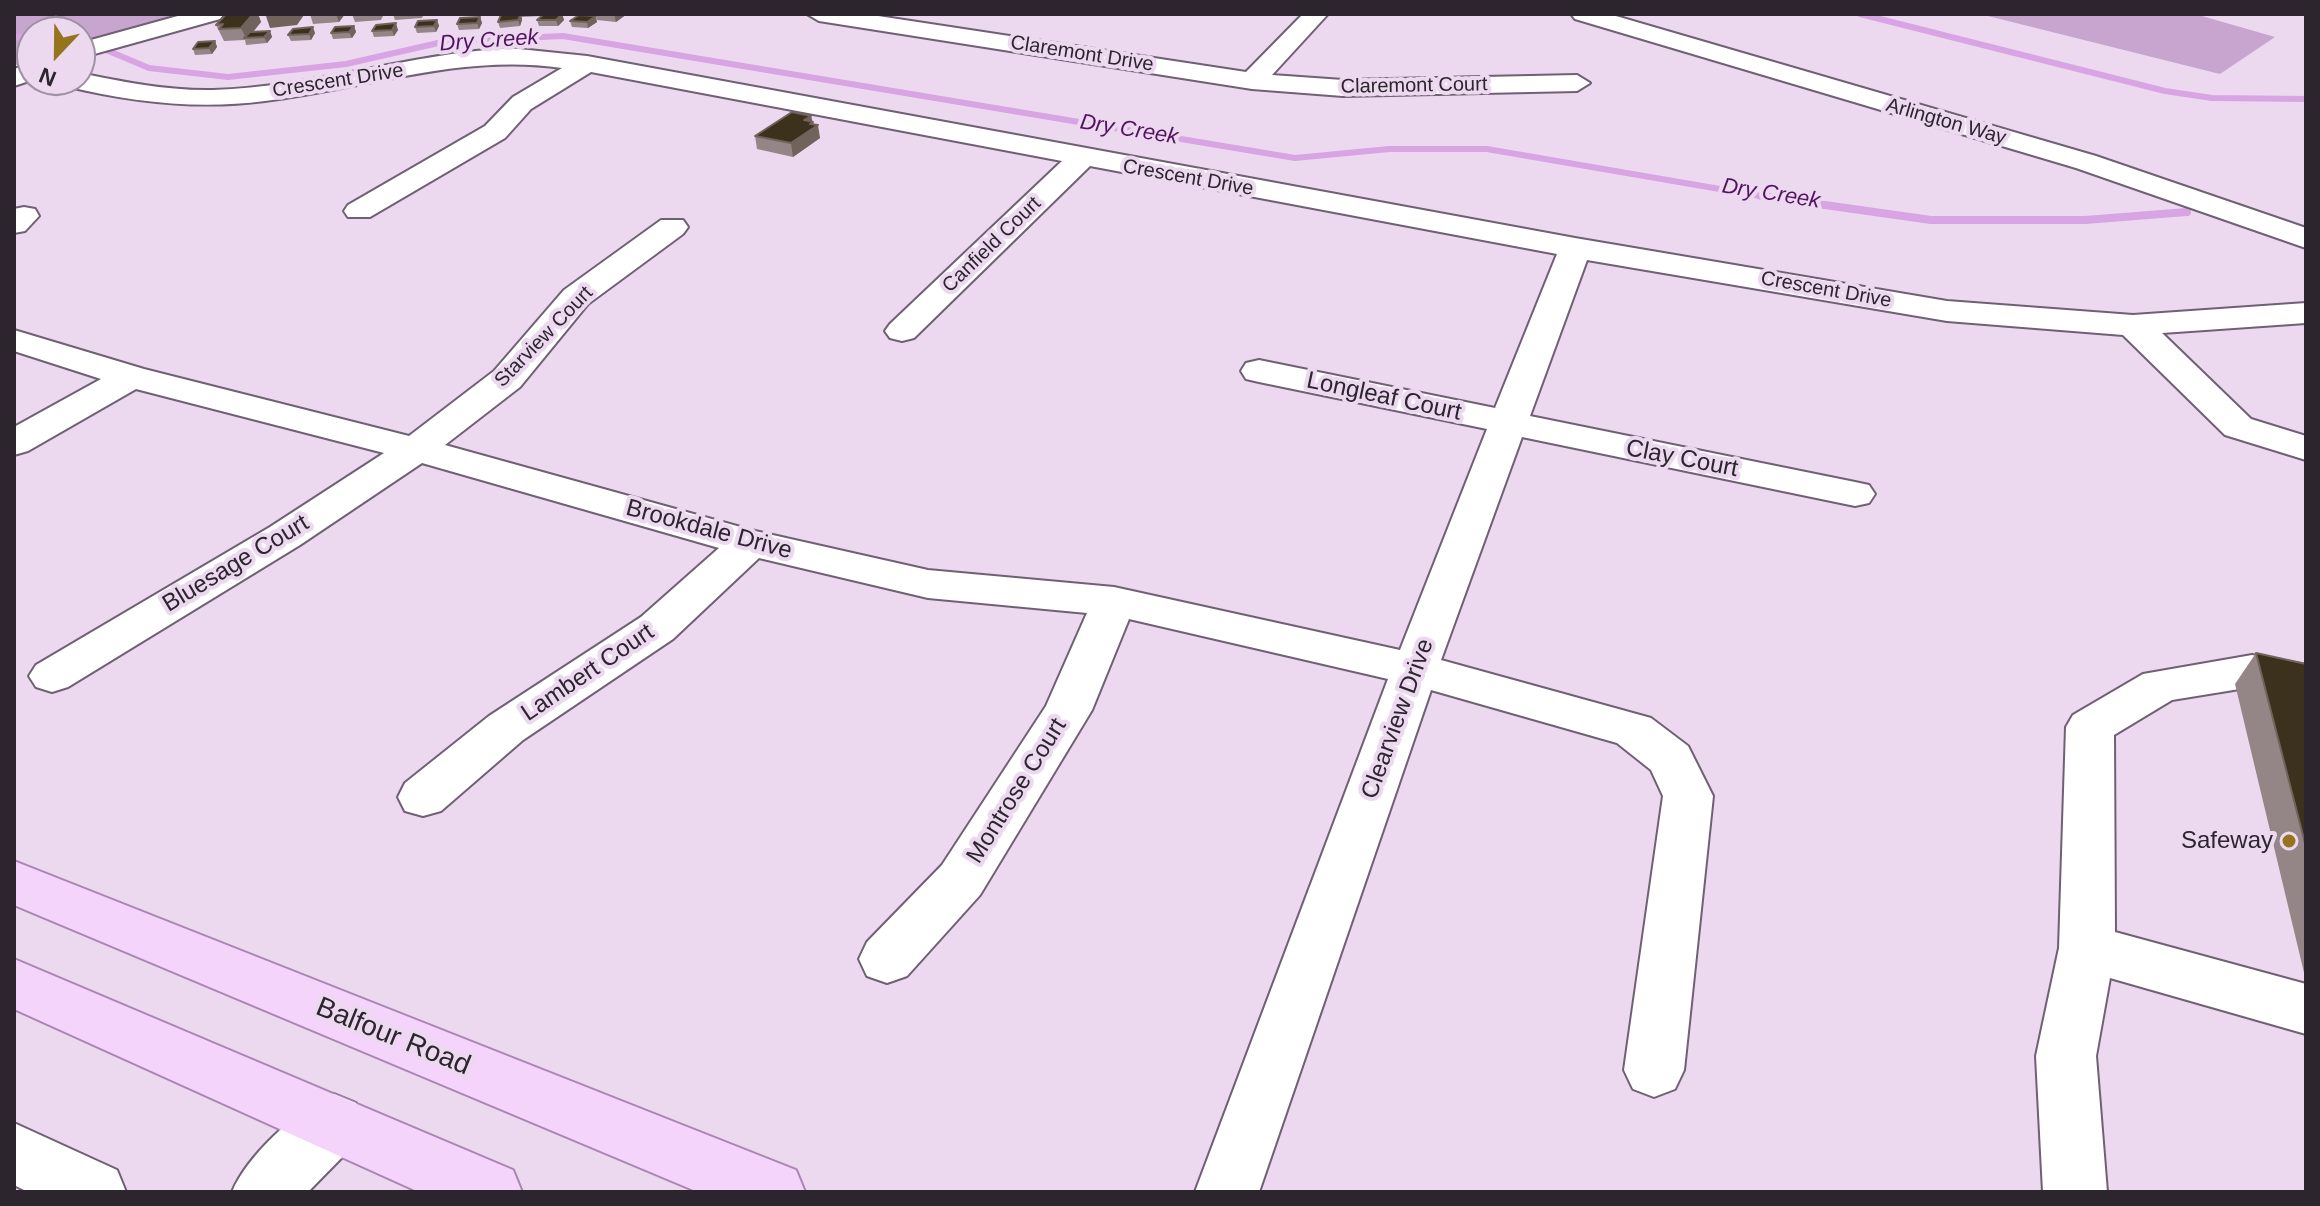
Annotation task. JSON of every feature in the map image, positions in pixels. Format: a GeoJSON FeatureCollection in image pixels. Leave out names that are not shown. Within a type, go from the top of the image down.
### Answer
{"type":"FeatureCollection","features":[{"type":"Feature","properties":{"kind":"main road","name":"Balfour Road"},"geometry":{"type":"LineString","coordinates":[[14,882],[773,1192]]}},
{"type":"Feature","properties":{"kind":"main road"},"geometry":{"type":"LineString","coordinates":[[14,983],[334,1123],[416,1178],[490,1192]]}},
{"type":"Feature","properties":{"kind":"street"},"geometry":{"type":"LineString","coordinates":[[96,47],[212,14]]}},
{"type":"Feature","properties":{"kind":"street","name":"Claremont Drive"},"geometry":{"type":"LineString","coordinates":[[819,14],[1252,81]]}},
{"type":"Feature","properties":{"kind":"street"},"geometry":{"type":"LineString","coordinates":[[1252,81],[1316,14]]}},
{"type":"Feature","properties":{"kind":"street","name":"Arlington Way"},"geometry":{"type":"LineString","coordinates":[[1583,14],[2172,190],[2306,239]]}},
{"type":"Feature","properties":{"kind":"street"},"geometry":{"type":"LineString","coordinates":[[987,40],[1010,23]]}},
{"type":"Feature","properties":{"kind":"street","name":"Crescent Drive"},"geometry":{"type":"LineString","coordinates":[[96,84],[175,97],[229,97],[302,89],[468,59],[511,55],[587,64],[1575,248],[1947,311],[2133,325],[2306,313]]}},
{"type":"Feature","properties":{"kind":"street"},"geometry":{"type":"LineString","coordinates":[[359,211],[495,132],[522,103],[587,64]]}},
{"type":"Feature","properties":{"kind":"street","name":"Claremont Court"},"geometry":{"type":"LineString","coordinates":[[1252,81],[1343,88],[1577,83]]}},
{"type":"Feature","properties":{"kind":"street"},"geometry":{"type":"LineString","coordinates":[[1879,134],[1908,111]]}},
{"type":"Feature","properties":{"kind":"street","name":"Canfield Court"},"geometry":{"type":"LineString","coordinates":[[902,331],[1082,158]]}},
{"type":"Feature","properties":{"kind":"street","name":"Starview Court"},"geometry":{"type":"LineString","coordinates":[[416,449],[507,379],[576,297],[672,227]]}},
{"type":"Feature","properties":{"kind":"street","name":"Clearview Drive"},"geometry":{"type":"LineString","coordinates":[[1227,1192],[1415,669],[1575,248]]}},
{"type":"Feature","properties":{"kind":"street"},"geometry":{"type":"LineString","coordinates":[[2133,325],[2238,427],[2306,448]]}},
{"type":"Feature","properties":{"kind":"street","name":"Brookdale Drive"},"geometry":{"type":"LineString","coordinates":[[14,340],[131,377],[416,449],[750,543],[928,584],[1114,601],[1415,669],[1634,730],[1671,759],[1688,796],[1654,1070]]}},
{"type":"Feature","properties":{"kind":"street","name":"Longleaf Court"},"geometry":{"type":"LineString","coordinates":[[1259,371],[1509,424]]}},
{"type":"Feature","properties":{"kind":"street"},"geometry":{"type":"LineString","coordinates":[[14,443],[131,377]]}},
{"type":"Feature","properties":{"kind":"street","name":"Clay Court"},"geometry":{"type":"LineString","coordinates":[[1509,424],[1855,494]]}},
{"type":"Feature","properties":{"kind":"street","name":"Bluesage Court"},"geometry":{"type":"LineString","coordinates":[[52,676],[285,536],[416,449]]}},
{"type":"Feature","properties":{"kind":"street","name":"Lambert Court"},"geometry":{"type":"LineString","coordinates":[[423,797],[506,728],[657,628],[750,543]]}},
{"type":"Feature","properties":{"kind":"street","name":"Montrose Court"},"geometry":{"type":"LineString","coordinates":[[887,959],[961,880],[1068,710],[1114,601]]}},
{"type":"Feature","properties":{"kind":"street"},"geometry":{"type":"LineString","coordinates":[[2075,1192],[2066,1056],[2087,948],[2090,727],[2160,686],[2252,671],[2306,681]]}},
{"type":"Feature","properties":{"kind":"street"},"geometry":{"type":"LineString","coordinates":[[2087,948],[2306,1009]]}},
{"type":"Feature","properties":{"kind":"street"},"geometry":{"type":"LineString","coordinates":[[264,1192],[334,1123]]}},
{"type":"Feature","properties":{"kind":"street"},"geometry":{"type":"LineString","coordinates":[[14,1153],[94,1192]]}},
{"type":"Feature","properties":{"kind":"shaded area"},"geometry":{"type":"Polygon","coordinates":[[[14,14],[192,14],[96,41],[96,16],[16,16],[14,64],[14,14]]]}},
{"type":"Feature","properties":{"kind":"shaded area"},"geometry":{"type":"Polygon","coordinates":[[[1980,14],[2195,14],[2275,37],[2220,74],[1980,14]]]}},
{"type":"Feature","properties":{"kind":"building"},"geometry":{"type":"Polygon","coordinates":[[[226,14],[253,14],[241,28],[219,29],[223,24],[216,25],[226,14]]]}},
{"type":"Feature","properties":{"kind":"building"},"geometry":{"type":"Polygon","coordinates":[[[521,14],[518,20],[498,22],[501,15],[521,14]]]}},
{"type":"Feature","properties":{"kind":"building"},"geometry":{"type":"Polygon","coordinates":[[[544,14],[562,14],[556,20],[537,20],[544,14]]]}},
{"type":"Feature","properties":{"kind":"building"},"geometry":{"type":"Polygon","coordinates":[[[579,15],[596,16],[587,22],[570,21],[579,15]]]}},
{"type":"Feature","properties":{"kind":"building"},"geometry":{"type":"Polygon","coordinates":[[[480,17],[477,23],[457,24],[460,18],[480,17]]]}},
{"type":"Feature","properties":{"kind":"building"},"geometry":{"type":"Polygon","coordinates":[[[437,20],[434,26],[415,27],[418,21],[437,20]]]}},
{"type":"Feature","properties":{"kind":"building"},"geometry":{"type":"Polygon","coordinates":[[[396,23],[392,30],[372,31],[376,25],[396,23]]]}},
{"type":"Feature","properties":{"kind":"building"},"geometry":{"type":"Polygon","coordinates":[[[354,26],[349,32],[331,33],[335,27],[354,26]]]}},
{"type":"Feature","properties":{"kind":"building"},"geometry":{"type":"Polygon","coordinates":[[[313,27],[309,34],[288,35],[293,29],[313,27]]]}},
{"type":"Feature","properties":{"kind":"building"},"geometry":{"type":"Polygon","coordinates":[[[270,31],[264,37],[244,38],[250,32],[270,31]]]}},
{"type":"Feature","properties":{"kind":"building"},"geometry":{"type":"Polygon","coordinates":[[[215,41],[209,48],[193,49],[198,42],[215,41]]]}},
{"type":"Feature","properties":{"kind":"building"},"geometry":{"type":"Polygon","coordinates":[[[792,112],[811,116],[804,120],[818,125],[791,143],[755,136],[792,112]]]}},
{"type":"Feature","properties":{"kind":"building"},"geometry":{"type":"Polygon","coordinates":[[[2256,653],[2306,664],[2306,847],[2256,653]]]}},
{"type":"Feature","properties":{"kind":"waterway"},"geometry":{"type":"LineString","coordinates":[[1860,14],[2165,91],[2212,98],[2306,99]]}},
{"type":"Feature","properties":{"kind":"waterway","name":"Dry Creek"},"geometry":{"type":"LineString","coordinates":[[96,46],[149,68],[228,77],[346,64],[447,41],[563,36],[1295,158],[1389,149],[1487,149],[1772,198]]}},
{"type":"Feature","properties":{"kind":"waterway","name":"Dry Creek"},"geometry":{"type":"LineString","coordinates":[[1761,196],[1931,220],[2085,220],[2187,212]]}},
{"type":"Feature","properties":{"kind":"place","name":"Safeway"},"geometry":{"type":"Point","coordinates":[2289,841]}}]}
